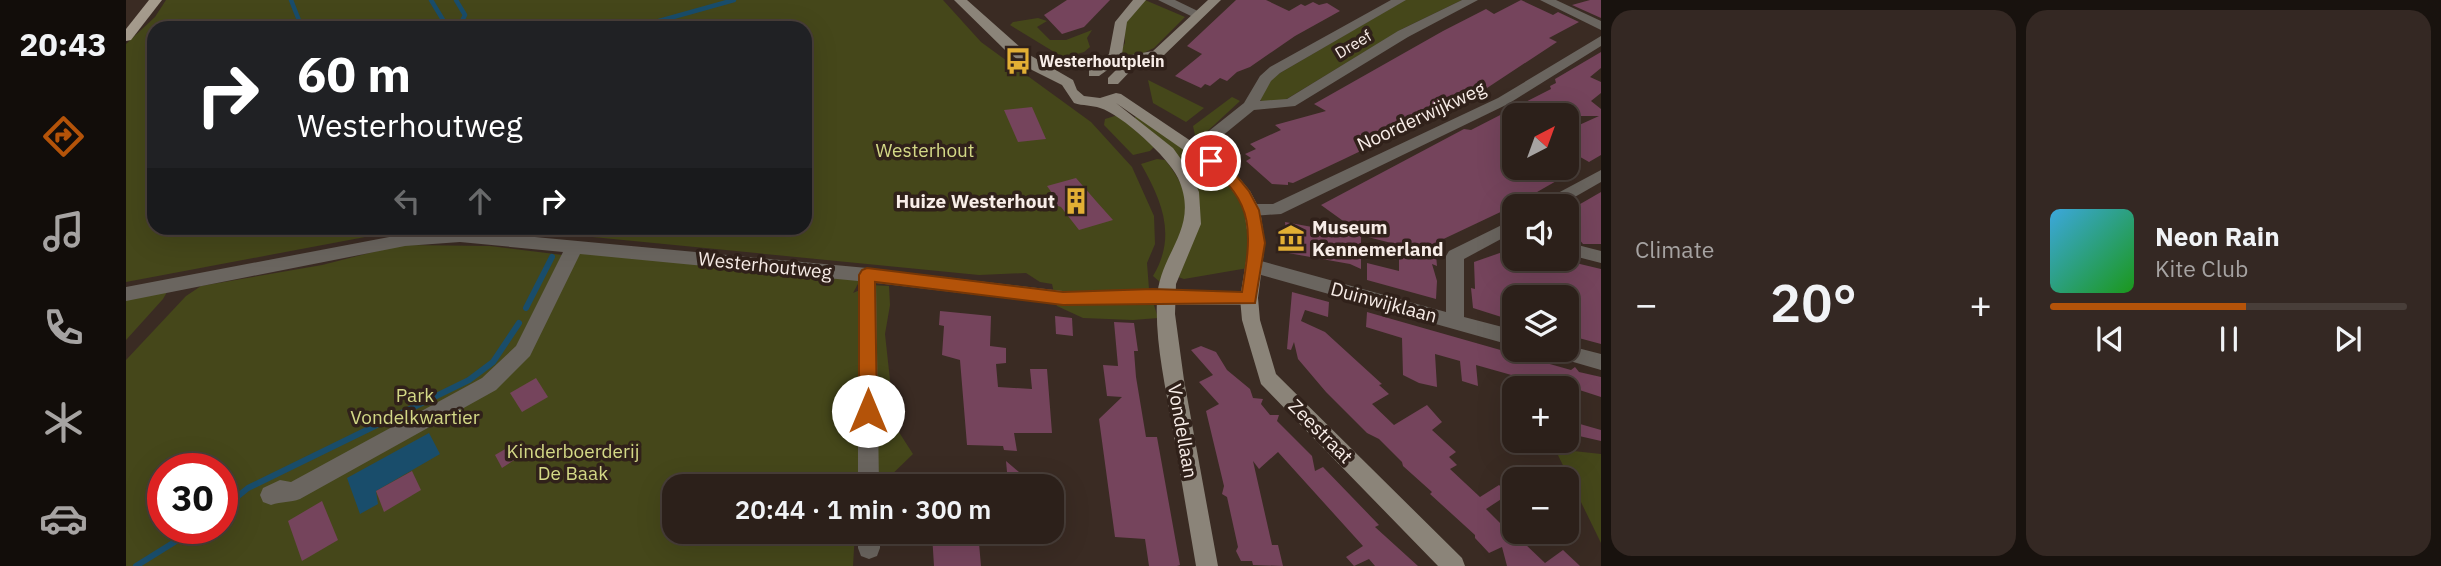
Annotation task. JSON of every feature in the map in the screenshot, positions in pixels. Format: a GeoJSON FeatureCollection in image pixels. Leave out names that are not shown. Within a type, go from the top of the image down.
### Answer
{"type":"FeatureCollection","features":[{"type":"Feature","properties":{"kind":"main road"},"geometry":{"type":"LineString","coordinates":[[126,37],[156,0]]}},
{"type":"Feature","properties":{"kind":"street"},"geometry":{"type":"LineString","coordinates":[[960,0],[999,40],[1039,70],[1071,79],[1094,73],[1107,65],[1117,53],[1121,22],[1140,0]]}},
{"type":"Feature","properties":{"kind":"street"},"geometry":{"type":"LineString","coordinates":[[1164,0],[1198,14]]}},
{"type":"Feature","properties":{"kind":"street"},"geometry":{"type":"LineString","coordinates":[[1113,81],[1136,58],[1157,54],[1214,0]]}},
{"type":"Feature","properties":{"kind":"street","name":"Dreef"},"geometry":{"type":"LineString","coordinates":[[1195,150],[1250,106],[1265,79],[1275,70],[1400,0]]}},
{"type":"Feature","properties":{"kind":"street","name":"Dreef"},"geometry":{"type":"LineString","coordinates":[[1250,106],[1290,103],[1403,34],[1472,0]]}},
{"type":"Feature","properties":{"kind":"street"},"geometry":{"type":"LineString","coordinates":[[1545,0],[1601,26]]}},
{"type":"Feature","properties":{"kind":"street","name":"Noorderwijkweg"},"geometry":{"type":"LineString","coordinates":[[1252,210],[1275,210],[1503,100],[1601,40]]}},
{"type":"Feature","properties":{"kind":"street"},"geometry":{"type":"LineString","coordinates":[[1071,79],[1075,97],[1088,103],[1110,100],[1119,91],[1113,81],[1094,73]]}},
{"type":"Feature","properties":{"kind":"street"},"geometry":{"type":"LineString","coordinates":[[1110,100],[1195,150],[1226,172],[1252,210],[1257,243],[1254,266]]}},
{"type":"Feature","properties":{"kind":"street"},"geometry":{"type":"LineString","coordinates":[[1110,100],[1168,151],[1185,175],[1191,191],[1194,225],[1168,281],[1166,296]]}},
{"type":"Feature","properties":{"kind":"street"},"geometry":{"type":"LineString","coordinates":[[1568,194],[1601,175]]}},
{"type":"Feature","properties":{"kind":"street"},"geometry":{"type":"LineString","coordinates":[[1455,322],[1455,256],[1502,231]]}},
{"type":"Feature","properties":{"kind":"street","name":"Westerhoutweg"},"geometry":{"type":"LineString","coordinates":[[126,294],[432,236],[575,246],[867,275],[1063,298],[1249,298]]}},
{"type":"Feature","properties":{"kind":"street"},"geometry":{"type":"LineString","coordinates":[[271,495],[280,490],[293,492],[489,384],[523,351],[575,246]]}},
{"type":"Feature","properties":{"kind":"street"},"geometry":{"type":"LineString","coordinates":[[1579,251],[1601,257]]}},
{"type":"Feature","properties":{"kind":"street","name":"Zeestraat"},"geometry":{"type":"LineString","coordinates":[[1254,266],[1249,298],[1251,320],[1268,378],[1454,566]]}},
{"type":"Feature","properties":{"kind":"street","name":"Duinwijklaan"},"geometry":{"type":"LineString","coordinates":[[1254,266],[1502,335]]}},
{"type":"Feature","properties":{"kind":"street"},"geometry":{"type":"LineString","coordinates":[[867,275],[868,474]]}},
{"type":"Feature","properties":{"kind":"street","name":"Vondellaan"},"geometry":{"type":"LineString","coordinates":[[1166,296],[1169,353],[1208,566]]}},
{"type":"Feature","properties":{"kind":"street"},"geometry":{"type":"LineString","coordinates":[[1579,356],[1601,362]]}},
{"type":"Feature","properties":{"kind":"green space","name":"Westerhout"},"geometry":{"type":"Polygon","coordinates":[[[166,0],[943,0],[981,42],[1091,122],[1132,167],[1154,216],[1155,244],[1147,263],[1149,289],[1158,318],[1083,318],[1057,306],[1052,284],[1040,282],[1026,273],[979,275],[572,235],[812,235],[812,21],[151,21],[166,0]]]}},
{"type":"Feature","properties":{"kind":"green space"},"geometry":{"type":"Polygon","coordinates":[[[1145,0],[1185,17],[1154,48],[1122,63],[1115,61],[1125,43],[1124,25],[1145,0]]]}},
{"type":"Feature","properties":{"kind":"green space"},"geometry":{"type":"Polygon","coordinates":[[[1405,0],[1462,0],[1402,29],[1285,100],[1263,102],[1259,99],[1267,83],[1280,73],[1405,0]]]}},
{"type":"Feature","properties":{"kind":"green space"},"geometry":{"type":"Polygon","coordinates":[[[1038,18],[1047,21],[1037,27],[1050,40],[1066,40],[1092,30],[1087,38],[1090,47],[1084,52],[1064,58],[1010,25],[1013,22],[1038,18]]]}},
{"type":"Feature","properties":{"kind":"green space","name":"Westerhout"},"geometry":{"type":"Polygon","coordinates":[[[147,24],[147,235],[376,235],[126,282],[126,44],[147,24]]]}},
{"type":"Feature","properties":{"kind":"green space"},"geometry":{"type":"Polygon","coordinates":[[[1148,80],[1204,108],[1186,122],[1153,103],[1148,80]]]}},
{"type":"Feature","properties":{"kind":"green space"},"geometry":{"type":"Polygon","coordinates":[[[1232,97],[1240,101],[1200,138],[1195,135],[1193,126],[1232,97]]]}},
{"type":"Feature","properties":{"kind":"green space"},"geometry":{"type":"Polygon","coordinates":[[[1118,115],[1154,147],[1150,151],[1133,155],[1104,125],[1105,119],[1118,115]]]}},
{"type":"Feature","properties":{"kind":"green space"},"geometry":{"type":"Polygon","coordinates":[[[1136,116],[1203,159],[1231,185],[1251,223],[1248,268],[1184,279],[1178,277],[1197,198],[1134,119],[1136,116]]]}},
{"type":"Feature","properties":{"kind":"green space"},"geometry":{"type":"Polygon","coordinates":[[[1157,159],[1165,160],[1177,177],[1187,207],[1182,234],[1160,282],[1153,276],[1164,247],[1164,219],[1155,191],[1141,164],[1157,159]]]}},
{"type":"Feature","properties":{"kind":"green space","name":"Park Vondelkwartier"},"geometry":{"type":"Polygon","coordinates":[[[401,245],[490,246],[563,255],[576,251],[860,280],[853,293],[871,285],[889,286],[890,305],[885,334],[895,426],[913,454],[892,474],[662,474],[662,544],[854,544],[853,566],[126,566],[126,360],[186,296],[201,286],[322,265],[401,245]]]}},
{"type":"Feature","properties":{"kind":"green space"},"geometry":{"type":"Polygon","coordinates":[[[167,292],[163,299],[126,340],[126,300],[167,292]]]}},
{"type":"Feature","properties":{"kind":"green space"},"geometry":{"type":"Polygon","coordinates":[[[1557,453],[1601,454],[1601,543],[1579,498],[1579,467],[1564,467],[1557,453]]]}},
{"type":"Feature","properties":{"kind":"water"},"geometry":{"type":"Polygon","coordinates":[[[429,433],[440,454],[376,491],[378,504],[360,514],[347,478],[429,433]]]}},
{"type":"Feature","properties":{"kind":"building"},"geometry":{"type":"Polygon","coordinates":[[[1067,0],[1110,0],[1084,27],[1062,34],[1044,15],[1067,0]]]}},
{"type":"Feature","properties":{"kind":"building"},"geometry":{"type":"Polygon","coordinates":[[[1236,0],[1266,0],[1289,11],[1301,4],[1305,6],[1313,2],[1319,5],[1327,3],[1340,11],[1295,36],[1227,81],[1220,78],[1210,86],[1205,84],[1201,88],[1175,76],[1202,54],[1187,46],[1236,0]]]}},
{"type":"Feature","properties":{"kind":"building"},"geometry":{"type":"Polygon","coordinates":[[[1521,0],[1553,15],[1558,12],[1579,22],[1549,38],[1557,42],[1456,106],[1439,110],[1440,113],[1293,183],[1272,184],[1246,161],[1251,158],[1245,154],[1256,149],[1250,144],[1281,130],[1275,125],[1326,111],[1314,104],[1486,9],[1494,14],[1521,0]]]}},
{"type":"Feature","properties":{"kind":"building"},"geometry":{"type":"Polygon","coordinates":[[[1601,0],[1601,18],[1572,5],[1601,0]]]}},
{"type":"Feature","properties":{"kind":"building"},"geometry":{"type":"Polygon","coordinates":[[[1601,52],[1601,68],[1590,77],[1601,82],[1601,93],[1591,101],[1601,109],[1601,155],[1589,162],[1579,156],[1579,125],[1599,116],[1579,116],[1579,103],[1524,103],[1551,89],[1550,86],[1556,83],[1555,79],[1601,52]]]}},
{"type":"Feature","properties":{"kind":"building"},"geometry":{"type":"Polygon","coordinates":[[[1032,107],[1046,139],[1018,142],[1004,110],[1032,107]]]}},
{"type":"Feature","properties":{"kind":"building"},"geometry":{"type":"Polygon","coordinates":[[[1502,114],[1502,180],[1558,180],[1534,194],[1502,194],[1502,211],[1435,243],[1437,266],[1432,264],[1437,281],[1436,299],[1367,280],[1367,263],[1399,271],[1399,245],[1364,236],[1321,205],[1464,129],[1471,130],[1502,114]]]}},
{"type":"Feature","properties":{"kind":"building","name":"Huize Westerhout"},"geometry":{"type":"Polygon","coordinates":[[[1076,178],[1113,220],[1079,230],[1061,207],[1055,205],[1057,200],[1047,186],[1076,178]]]}},
{"type":"Feature","properties":{"kind":"building"},"geometry":{"type":"Polygon","coordinates":[[[1601,192],[1601,244],[1583,244],[1579,239],[1579,205],[1601,192]]]}},
{"type":"Feature","properties":{"kind":"building"},"geometry":{"type":"Polygon","coordinates":[[[1285,222],[1361,236],[1361,269],[1350,264],[1288,253],[1285,222]]]}},
{"type":"Feature","properties":{"kind":"building"},"geometry":{"type":"Polygon","coordinates":[[[1502,252],[1502,271],[1579,271],[1579,264],[1601,269],[1601,344],[1579,338],[1579,285],[1502,285],[1502,317],[1473,308],[1471,288],[1475,289],[1474,262],[1502,252]]]}},
{"type":"Feature","properties":{"kind":"building"},"geometry":{"type":"Polygon","coordinates":[[[1292,292],[1329,302],[1328,317],[1305,310],[1301,321],[1325,332],[1382,384],[1379,385],[1389,394],[1372,404],[1394,425],[1427,405],[1442,422],[1432,430],[1456,452],[1449,457],[1457,465],[1450,469],[1480,497],[1499,485],[1502,488],[1502,499],[1486,509],[1502,525],[1502,544],[1525,544],[1545,563],[1563,550],[1580,566],[1507,566],[1502,547],[1489,553],[1475,535],[1430,494],[1432,492],[1403,466],[1379,439],[1367,433],[1326,392],[1298,359],[1294,342],[1291,350],[1287,349],[1292,292]]]}},
{"type":"Feature","properties":{"kind":"building"},"geometry":{"type":"Polygon","coordinates":[[[940,311],[991,316],[990,346],[1006,348],[1006,363],[996,364],[998,387],[1032,389],[1030,369],[1047,369],[1052,433],[1014,433],[1017,451],[1004,450],[1003,446],[967,445],[960,360],[942,355],[944,326],[939,325],[940,311]]]}},
{"type":"Feature","properties":{"kind":"building"},"geometry":{"type":"Polygon","coordinates":[[[1367,312],[1502,350],[1502,362],[1543,362],[1571,370],[1575,367],[1579,372],[1601,377],[1601,397],[1579,390],[1579,376],[1515,376],[1476,365],[1478,386],[1462,381],[1460,361],[1435,354],[1437,387],[1419,383],[1403,375],[1402,338],[1366,327],[1367,312]]]}},
{"type":"Feature","properties":{"kind":"building"},"geometry":{"type":"Polygon","coordinates":[[[1055,316],[1072,318],[1073,336],[1056,334],[1055,316]]]}},
{"type":"Feature","properties":{"kind":"building"},"geometry":{"type":"Polygon","coordinates":[[[1114,322],[1134,323],[1138,351],[1134,351],[1136,377],[1146,437],[1157,437],[1180,565],[1177,566],[1149,566],[1145,539],[1115,537],[1099,419],[1122,397],[1107,396],[1103,365],[1118,366],[1114,322]]]}},
{"type":"Feature","properties":{"kind":"building"},"geometry":{"type":"Polygon","coordinates":[[[1201,346],[1216,352],[1227,370],[1250,389],[1253,398],[1263,399],[1261,404],[1270,415],[1279,415],[1277,421],[1312,456],[1315,471],[1323,467],[1379,525],[1375,527],[1418,566],[1375,566],[1369,559],[1354,566],[1346,557],[1363,546],[1278,452],[1259,469],[1253,461],[1272,545],[1278,545],[1283,566],[1253,565],[1252,561],[1241,561],[1236,551],[1238,547],[1227,497],[1222,494],[1224,486],[1206,411],[1219,404],[1199,382],[1213,375],[1191,350],[1201,346]]]}},
{"type":"Feature","properties":{"kind":"building"},"geometry":{"type":"Polygon","coordinates":[[[536,378],[548,397],[522,412],[510,393],[536,378]]]}},
{"type":"Feature","properties":{"kind":"building"},"geometry":{"type":"Polygon","coordinates":[[[1579,424],[1601,430],[1601,441],[1579,436],[1579,424]]]}},
{"type":"Feature","properties":{"kind":"building"},"geometry":{"type":"Polygon","coordinates":[[[512,445],[519,457],[502,468],[495,455],[512,445]]]}},
{"type":"Feature","properties":{"kind":"building"},"geometry":{"type":"Polygon","coordinates":[[[1006,461],[1021,474],[979,472],[1007,472],[1006,461]]]}},
{"type":"Feature","properties":{"kind":"building"},"geometry":{"type":"Polygon","coordinates":[[[412,471],[421,490],[384,512],[376,491],[412,471]]]}},
{"type":"Feature","properties":{"kind":"building"},"geometry":{"type":"Polygon","coordinates":[[[322,501],[338,540],[302,561],[288,521],[322,501]]]}},
{"type":"Feature","properties":{"kind":"building"},"geometry":{"type":"Polygon","coordinates":[[[933,544],[979,544],[981,566],[934,566],[933,544]]]}},
{"type":"Feature","properties":{"kind":"waterway"},"geometry":{"type":"LineString","coordinates":[[291,0],[299,21]]}},
{"type":"Feature","properties":{"kind":"waterway"},"geometry":{"type":"LineString","coordinates":[[431,0],[444,21]]}},
{"type":"Feature","properties":{"kind":"waterway"},"geometry":{"type":"LineString","coordinates":[[456,0],[465,15],[462,21]]}},
{"type":"Feature","properties":{"kind":"waterway"},"geometry":{"type":"LineString","coordinates":[[659,21],[734,0]]}},
{"type":"Feature","properties":{"kind":"waterway"},"geometry":{"type":"LineString","coordinates":[[526,308],[552,257]]}},
{"type":"Feature","properties":{"kind":"waterway"},"geometry":{"type":"LineString","coordinates":[[238,496],[248,488],[469,380],[493,362],[519,323]]}},
{"type":"Feature","properties":{"kind":"waterway"},"geometry":{"type":"LineString","coordinates":[[136,566],[171,544]]}},
{"type":"Feature","properties":{"kind":"place","name":"Westerhoutplein"},"geometry":{"type":"Point","coordinates":[1018,61]}},
{"type":"Feature","properties":{"kind":"place","name":"Huize Westerhout"},"geometry":{"type":"Point","coordinates":[1076,201]}},
{"type":"Feature","properties":{"kind":"place","name":"Museum Kennemerland"},"geometry":{"type":"Point","coordinates":[1291,238]}},
{"type":"Feature","properties":{"kind":"route"},"geometry":{"type":"LineString","coordinates":[[868,411],[867,275],[1063,298],[1249,298],[1257,243],[1252,210],[1226,172],[1211,161]]}},
{"type":"Feature","properties":{"kind":"park label","name":"Kinderboerderij De Baak"},"geometry":{"type":"Point","coordinates":[573,462]}}]}
